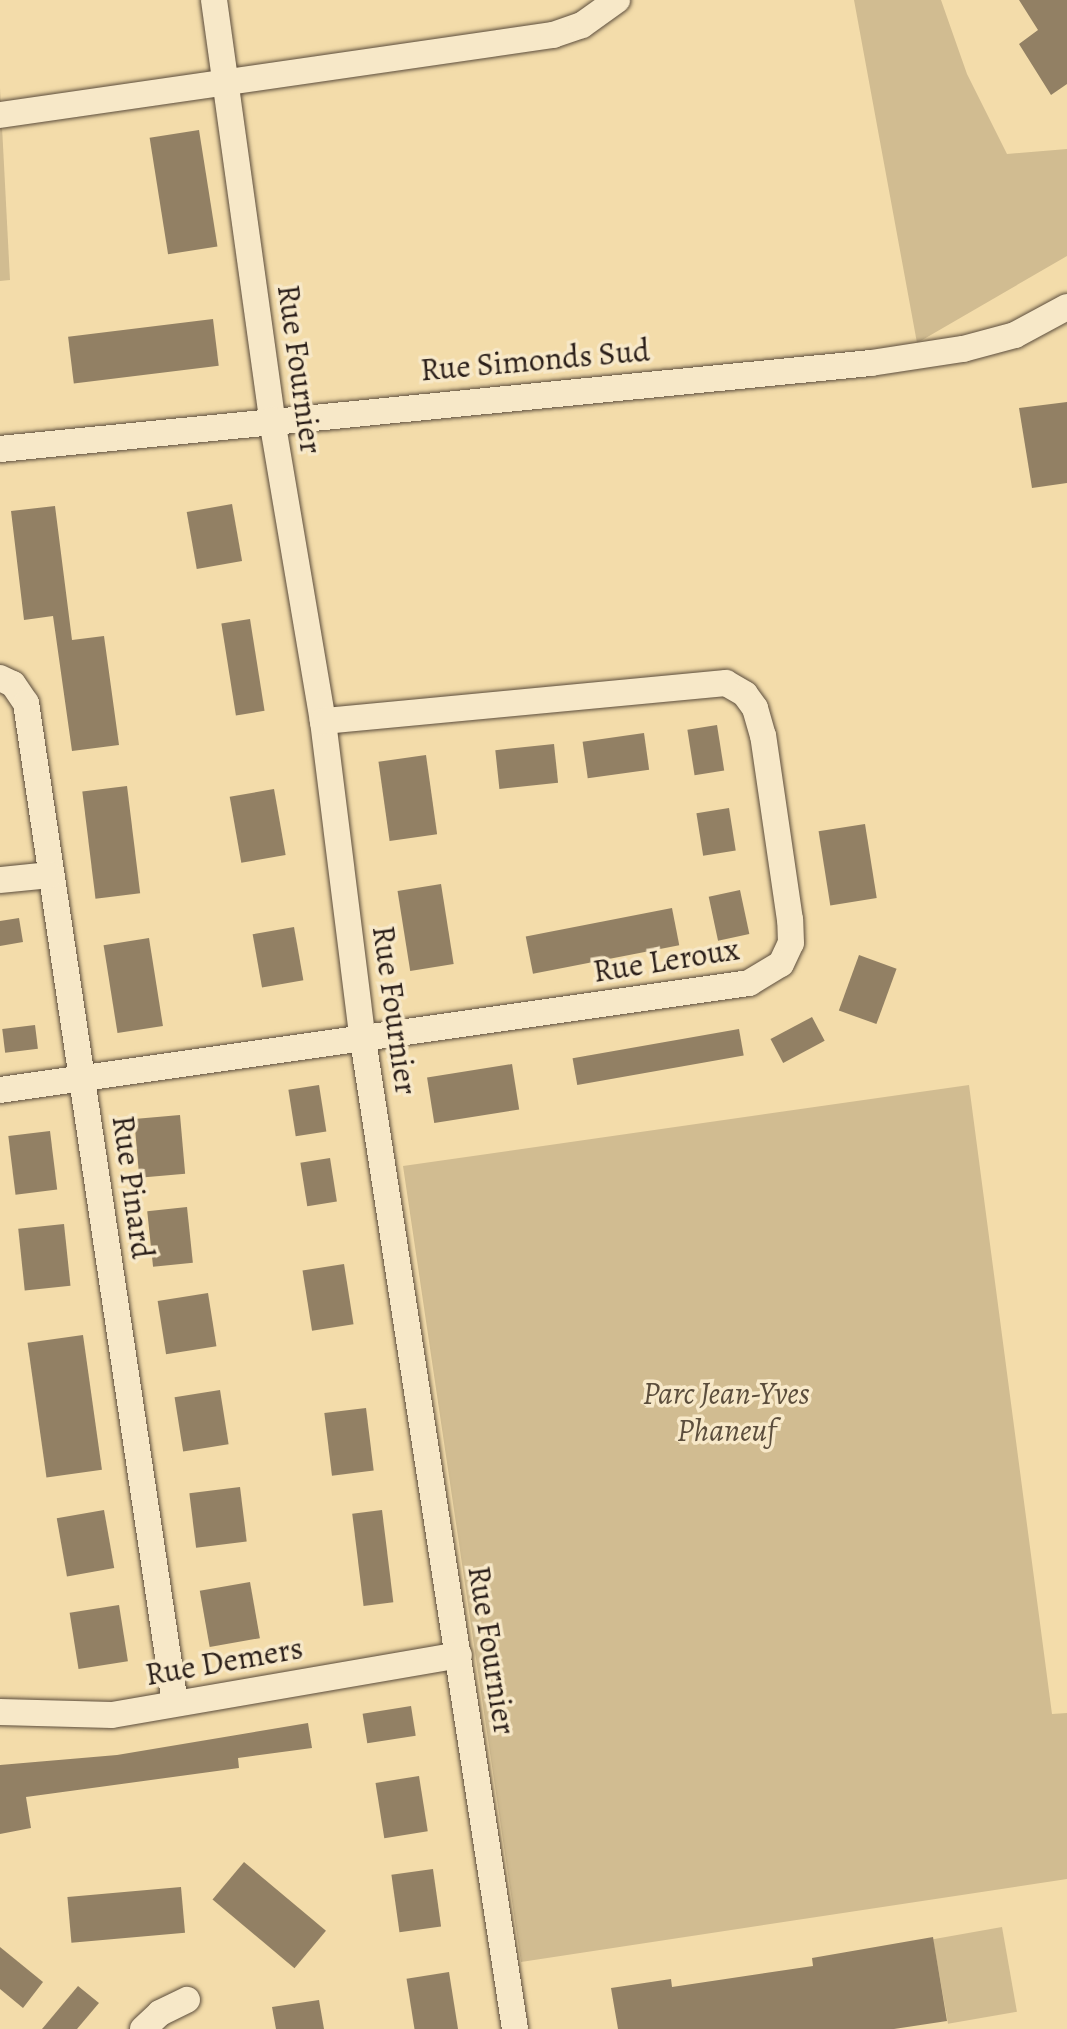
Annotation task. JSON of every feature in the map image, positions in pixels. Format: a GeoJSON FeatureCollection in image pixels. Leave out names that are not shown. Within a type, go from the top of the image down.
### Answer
{"type":"FeatureCollection","features":[{"type":"Feature","properties":{"kind":"street","name":"Rue Fournier"},"geometry":{"type":"LineString","coordinates":[[214,0],[272,420],[323,721],[363,1040],[515,2029]]}},
{"type":"Feature","properties":{"kind":"street"},"geometry":{"type":"LineString","coordinates":[[0,115],[225,85],[553,35],[582,25],[617,0]]}},
{"type":"Feature","properties":{"kind":"street","name":"Rue Simonds Sud"},"geometry":{"type":"LineString","coordinates":[[0,449],[871,363],[963,349],[1015,335],[1067,307]]}},
{"type":"Feature","properties":{"kind":"street","name":"Rue Pinard"},"geometry":{"type":"LineString","coordinates":[[7,681],[26,703],[175,1703]]}},
{"type":"Feature","properties":{"kind":"street","name":"Rue Leroux"},"geometry":{"type":"LineString","coordinates":[[0,1090],[749,983],[781,964],[791,943],[790,920],[755,708],[745,694],[726,683],[323,721]]}},
{"type":"Feature","properties":{"kind":"street"},"geometry":{"type":"LineString","coordinates":[[0,880],[50,875]]}},
{"type":"Feature","properties":{"kind":"street","name":"Rue Demers"},"geometry":{"type":"LineString","coordinates":[[0,1712],[112,1715],[459,1655]]}},
{"type":"Feature","properties":{"kind":"street"},"geometry":{"type":"LineString","coordinates":[[143,2029],[160,2013],[187,2000]]}},
{"type":"Feature","properties":{"kind":"green space"},"geometry":{"type":"Polygon","coordinates":[[[854,0],[941,0],[967,74],[1007,154],[1067,149],[1067,256],[917,343],[854,0]]]}},
{"type":"Feature","properties":{"kind":"green space"},"geometry":{"type":"Polygon","coordinates":[[[0,88],[10,280],[0,281],[0,88]]]}},
{"type":"Feature","properties":{"kind":"green space","name":"Parc Jean-Yves Phaneuf"},"geometry":{"type":"Polygon","coordinates":[[[969,1085],[1052,1714],[1067,1713],[1067,1879],[521,1962],[403,1166],[969,1085]]]}},
{"type":"Feature","properties":{"kind":"green space"},"geometry":{"type":"Polygon","coordinates":[[[1002,1927],[1017,2012],[948,2024],[933,1939],[1002,1927]]]}},
{"type":"Feature","properties":{"kind":"building"},"geometry":{"type":"Polygon","coordinates":[[[1019,0],[1067,0],[1067,84],[1051,95],[1019,44],[1038,30],[1019,0]]]}},
{"type":"Feature","properties":{"kind":"building"},"geometry":{"type":"Polygon","coordinates":[[[199,130],[217,247],[168,254],[150,138],[199,130]]]}},
{"type":"Feature","properties":{"kind":"building"},"geometry":{"type":"Polygon","coordinates":[[[213,319],[219,366],[74,383],[68,337],[213,319]]]}},
{"type":"Feature","properties":{"kind":"building"},"geometry":{"type":"Polygon","coordinates":[[[1067,402],[1067,483],[1032,488],[1019,408],[1067,402]]]}},
{"type":"Feature","properties":{"kind":"building"},"geometry":{"type":"Polygon","coordinates":[[[232,504],[242,561],[197,569],[187,512],[232,504]]]}},
{"type":"Feature","properties":{"kind":"building"},"geometry":{"type":"Polygon","coordinates":[[[55,506],[72,640],[104,636],[119,745],[72,751],[53,616],[24,620],[11,511],[55,506]]]}},
{"type":"Feature","properties":{"kind":"building"},"geometry":{"type":"Polygon","coordinates":[[[250,619],[265,711],[236,715],[221,624],[250,619]]]}},
{"type":"Feature","properties":{"kind":"building"},"geometry":{"type":"Polygon","coordinates":[[[717,725],[724,770],[695,775],[687,730],[717,725]]]}},
{"type":"Feature","properties":{"kind":"building"},"geometry":{"type":"Polygon","coordinates":[[[644,733],[649,770],[588,778],[583,742],[644,733]]]}},
{"type":"Feature","properties":{"kind":"building"},"geometry":{"type":"Polygon","coordinates":[[[554,744],[558,783],[499,789],[495,750],[554,744]]]}},
{"type":"Feature","properties":{"kind":"building"},"geometry":{"type":"Polygon","coordinates":[[[426,755],[437,834],[390,841],[378,762],[426,755]]]}},
{"type":"Feature","properties":{"kind":"building"},"geometry":{"type":"Polygon","coordinates":[[[127,786],[140,893],[95,899],[82,791],[127,786]]]}},
{"type":"Feature","properties":{"kind":"building"},"geometry":{"type":"Polygon","coordinates":[[[274,789],[286,855],[241,863],[230,797],[274,789]]]}},
{"type":"Feature","properties":{"kind":"building"},"geometry":{"type":"Polygon","coordinates":[[[729,808],[736,850],[703,856],[696,813],[729,808]]]}},
{"type":"Feature","properties":{"kind":"building"},"geometry":{"type":"Polygon","coordinates":[[[865,824],[877,898],[830,905],[819,831],[865,824]]]}},
{"type":"Feature","properties":{"kind":"building"},"geometry":{"type":"Polygon","coordinates":[[[441,884],[454,964],[410,971],[398,891],[441,884]]]}},
{"type":"Feature","properties":{"kind":"building"},"geometry":{"type":"Polygon","coordinates":[[[740,890],[749,934],[718,941],[709,897],[740,890]]]}},
{"type":"Feature","properties":{"kind":"building"},"geometry":{"type":"Polygon","coordinates":[[[672,908],[679,945],[533,974],[526,936],[672,908]]]}},
{"type":"Feature","properties":{"kind":"building"},"geometry":{"type":"Polygon","coordinates":[[[19,918],[23,942],[0,946],[0,921],[19,918]]]}},
{"type":"Feature","properties":{"kind":"building"},"geometry":{"type":"Polygon","coordinates":[[[294,927],[303,980],[262,987],[253,934],[294,927]]]}},
{"type":"Feature","properties":{"kind":"building"},"geometry":{"type":"Polygon","coordinates":[[[149,938],[163,1026],[117,1033],[104,945],[149,938]]]}},
{"type":"Feature","properties":{"kind":"building"},"geometry":{"type":"Polygon","coordinates":[[[859,955],[897,969],[876,1024],[839,1010],[859,955]]]}},
{"type":"Feature","properties":{"kind":"building"},"geometry":{"type":"Polygon","coordinates":[[[812,1017],[825,1041],[783,1063],[771,1039],[812,1017]]]}},
{"type":"Feature","properties":{"kind":"building"},"geometry":{"type":"Polygon","coordinates":[[[35,1025],[38,1049],[5,1053],[2,1029],[35,1025]]]}},
{"type":"Feature","properties":{"kind":"building"},"geometry":{"type":"Polygon","coordinates":[[[739,1029],[744,1056],[577,1085],[573,1058],[739,1029]]]}},
{"type":"Feature","properties":{"kind":"building"},"geometry":{"type":"Polygon","coordinates":[[[512,1064],[519,1109],[434,1123],[427,1077],[512,1064]]]}},
{"type":"Feature","properties":{"kind":"building"},"geometry":{"type":"Polygon","coordinates":[[[319,1085],[326,1131],[296,1136],[288,1090],[319,1085]]]}},
{"type":"Feature","properties":{"kind":"building"},"geometry":{"type":"Polygon","coordinates":[[[180,1115],[185,1174],[139,1178],[134,1119],[180,1115]]]}},
{"type":"Feature","properties":{"kind":"building"},"geometry":{"type":"Polygon","coordinates":[[[50,1131],[57,1190],[16,1195],[8,1136],[50,1131]]]}},
{"type":"Feature","properties":{"kind":"building"},"geometry":{"type":"Polygon","coordinates":[[[330,1158],[337,1201],[307,1206],[300,1163],[330,1158]]]}},
{"type":"Feature","properties":{"kind":"building"},"geometry":{"type":"Polygon","coordinates":[[[187,1207],[193,1263],[153,1267],[147,1211],[187,1207]]]}},
{"type":"Feature","properties":{"kind":"building"},"geometry":{"type":"Polygon","coordinates":[[[64,1224],[70,1286],[25,1290],[18,1229],[64,1224]]]}},
{"type":"Feature","properties":{"kind":"building"},"geometry":{"type":"Polygon","coordinates":[[[344,1264],[354,1324],[312,1331],[303,1271],[344,1264]]]}},
{"type":"Feature","properties":{"kind":"building"},"geometry":{"type":"Polygon","coordinates":[[[208,1293],[216,1346],[166,1354],[158,1301],[208,1293]]]}},
{"type":"Feature","properties":{"kind":"building"},"geometry":{"type":"Polygon","coordinates":[[[83,1335],[102,1470],[46,1477],[28,1343],[83,1335]]]}},
{"type":"Feature","properties":{"kind":"building"},"geometry":{"type":"Polygon","coordinates":[[[220,1390],[229,1444],[183,1452],[175,1397],[220,1390]]]}},
{"type":"Feature","properties":{"kind":"building"},"geometry":{"type":"Polygon","coordinates":[[[366,1408],[374,1471],[332,1476],[324,1413],[366,1408]]]}},
{"type":"Feature","properties":{"kind":"building"},"geometry":{"type":"Polygon","coordinates":[[[240,1487],[247,1542],[196,1548],[189,1493],[240,1487]]]}},
{"type":"Feature","properties":{"kind":"building"},"geometry":{"type":"Polygon","coordinates":[[[104,1510],[114,1568],[67,1576],[57,1518],[104,1510]]]}},
{"type":"Feature","properties":{"kind":"building"},"geometry":{"type":"Polygon","coordinates":[[[382,1510],[393,1602],[364,1606],[352,1514],[382,1510]]]}},
{"type":"Feature","properties":{"kind":"building"},"geometry":{"type":"Polygon","coordinates":[[[250,1582],[260,1638],[210,1647],[200,1591],[250,1582]]]}},
{"type":"Feature","properties":{"kind":"building"},"geometry":{"type":"Polygon","coordinates":[[[119,1605],[128,1661],[79,1669],[70,1613],[119,1605]]]}},
{"type":"Feature","properties":{"kind":"building"},"geometry":{"type":"Polygon","coordinates":[[[411,1706],[416,1736],[367,1743],[363,1714],[411,1706]]]}},
{"type":"Feature","properties":{"kind":"building"},"geometry":{"type":"Polygon","coordinates":[[[308,1723],[312,1748],[238,1758],[239,1768],[26,1797],[31,1828],[0,1834],[0,1765],[117,1755],[308,1723]]]}},
{"type":"Feature","properties":{"kind":"building"},"geometry":{"type":"Polygon","coordinates":[[[419,1776],[428,1831],[384,1838],[376,1783],[419,1776]]]}},
{"type":"Feature","properties":{"kind":"building"},"geometry":{"type":"Polygon","coordinates":[[[244,1862],[326,1931],[294,1968],[213,1900],[244,1862]]]}},
{"type":"Feature","properties":{"kind":"building"},"geometry":{"type":"Polygon","coordinates":[[[433,1869],[441,1926],[399,1932],[391,1875],[433,1869]]]}},
{"type":"Feature","properties":{"kind":"building"},"geometry":{"type":"Polygon","coordinates":[[[181,1887],[185,1933],[71,1943],[67,1897],[181,1887]]]}},
{"type":"Feature","properties":{"kind":"building"},"geometry":{"type":"Polygon","coordinates":[[[933,1937],[947,2021],[894,2029],[618,2029],[611,1988],[671,1979],[672,1987],[813,1966],[812,1958],[933,1937]]]}},
{"type":"Feature","properties":{"kind":"building"},"geometry":{"type":"Polygon","coordinates":[[[0,1947],[43,1982],[23,2008],[0,1989],[0,1947]]]}},
{"type":"Feature","properties":{"kind":"building"},"geometry":{"type":"Polygon","coordinates":[[[449,1972],[458,2029],[414,2029],[407,1979],[449,1972]]]}},
{"type":"Feature","properties":{"kind":"building"},"geometry":{"type":"Polygon","coordinates":[[[78,1986],[99,2003],[77,2029],[42,2029],[78,1986]]]}},
{"type":"Feature","properties":{"kind":"building"},"geometry":{"type":"Polygon","coordinates":[[[319,2000],[324,2029],[276,2029],[272,2007],[319,2000]]]}}]}
